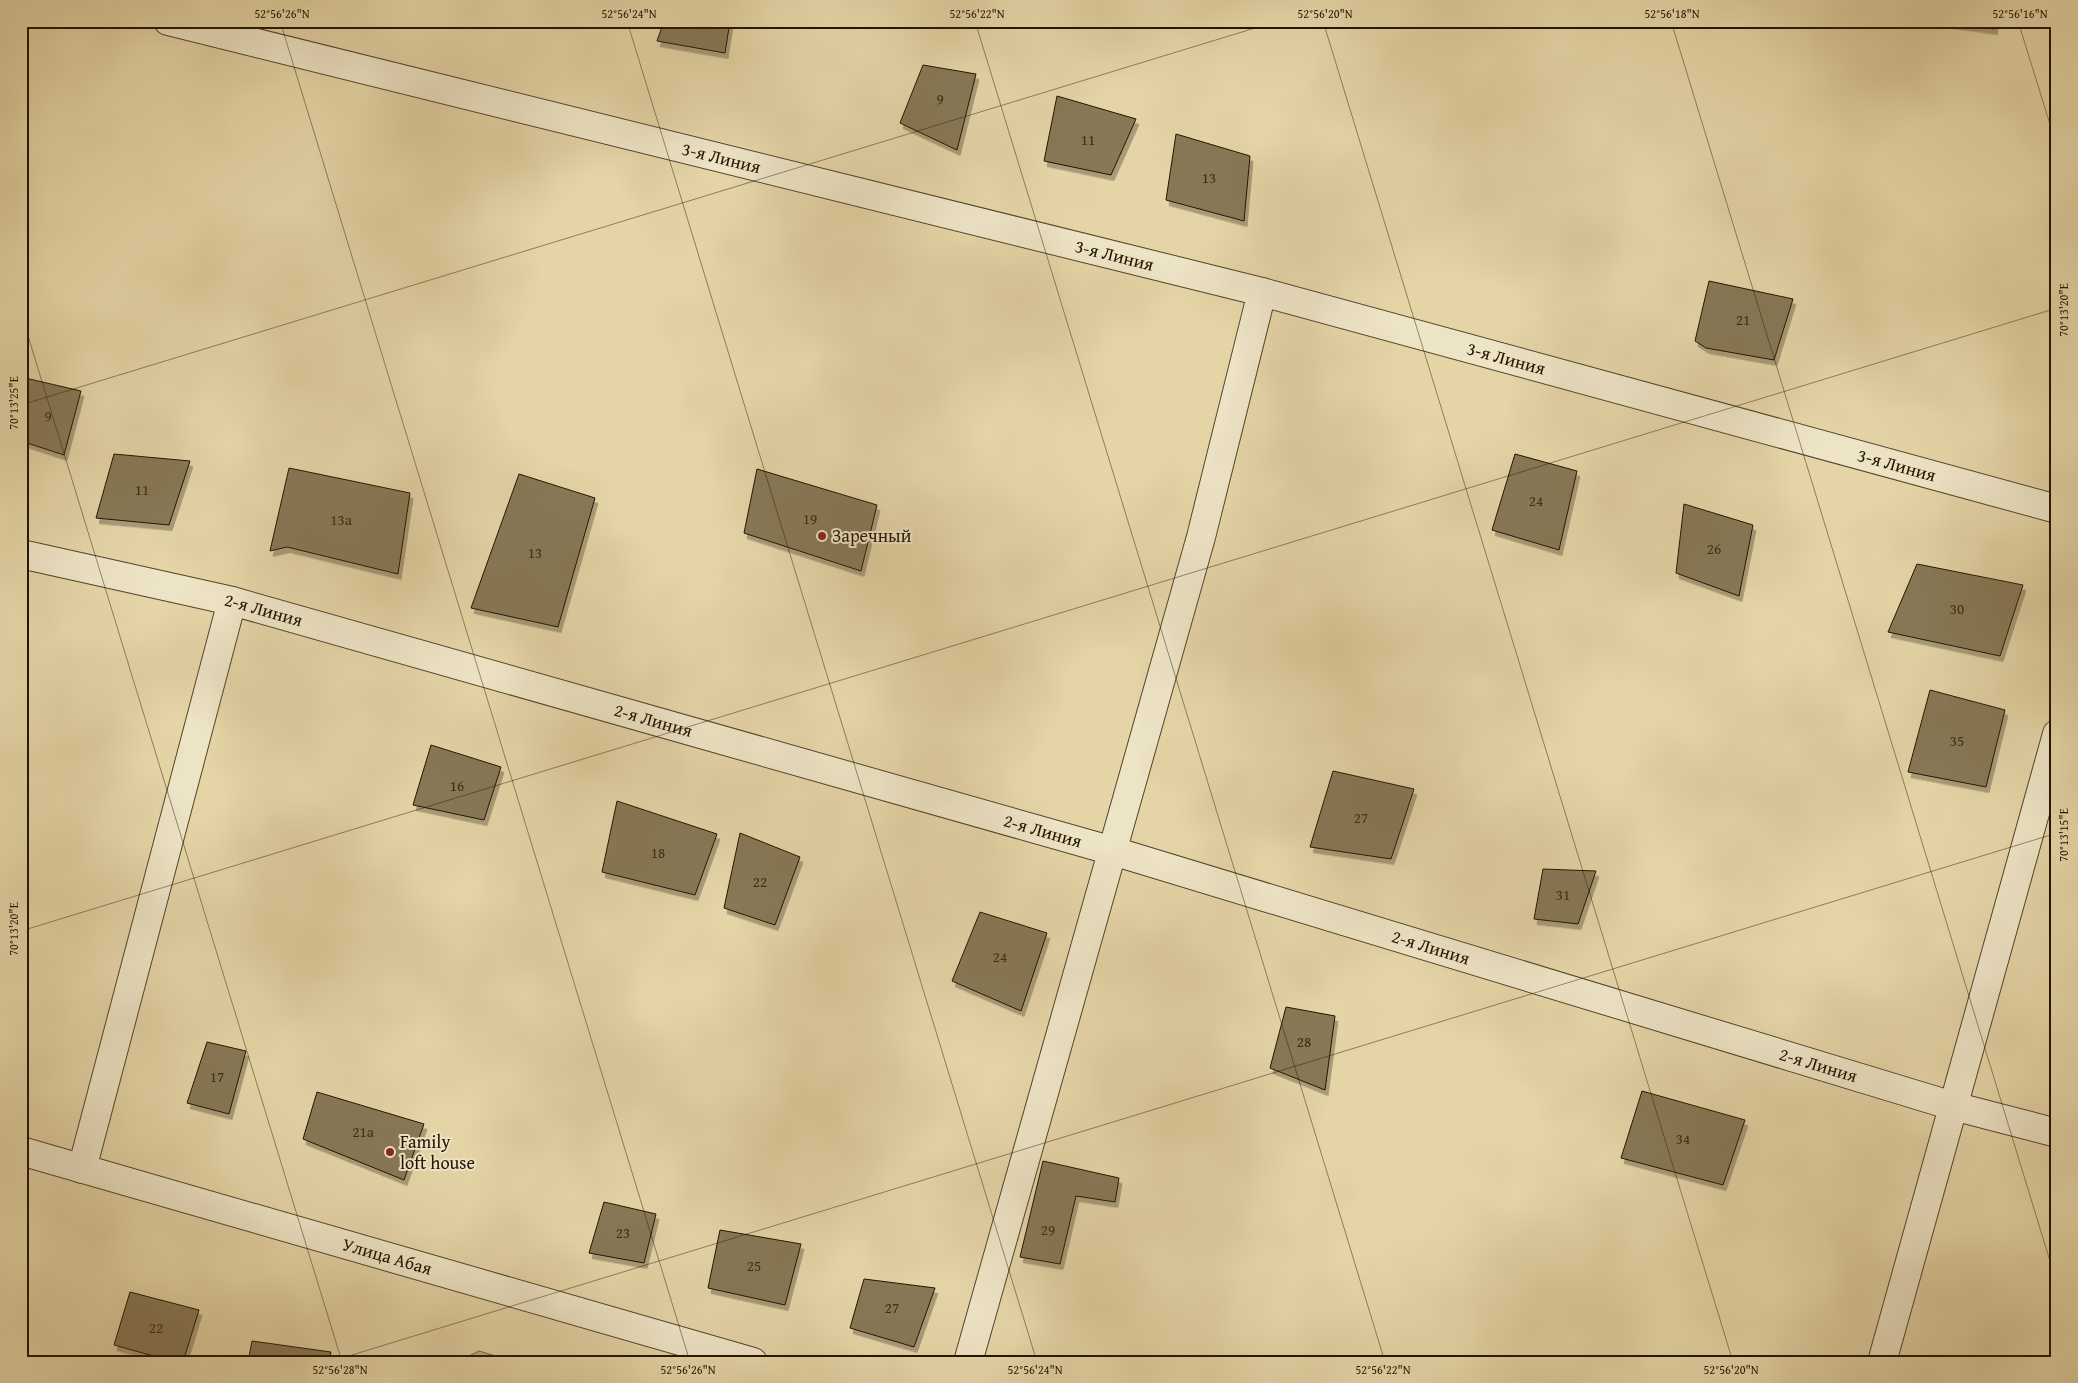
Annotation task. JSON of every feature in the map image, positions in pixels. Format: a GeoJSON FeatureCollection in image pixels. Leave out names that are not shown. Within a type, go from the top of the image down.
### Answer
{"type":"FeatureCollection","features":[{"type":"Feature","properties":{"kind":"street","name":"3-я Линия"},"geometry":{"type":"LineString","coordinates":[[168,21],[1262,292],[2057,509]]}},
{"type":"Feature","properties":{"kind":"street"},"geometry":{"type":"LineString","coordinates":[[968,1362],[1201,537],[1262,292]]}},
{"type":"Feature","properties":{"kind":"street","name":"2-я Линия"},"geometry":{"type":"LineString","coordinates":[[21,554],[232,601],[1113,851],[1953,1106],[2057,1133]]}},
{"type":"Feature","properties":{"kind":"street"},"geometry":{"type":"LineString","coordinates":[[82,1169],[232,601]]}},
{"type":"Feature","properties":{"kind":"street"},"geometry":{"type":"LineString","coordinates":[[1882,1362],[2057,734]]}},
{"type":"Feature","properties":{"kind":"street","name":"Улица Абая"},"geometry":{"type":"LineString","coordinates":[[21,1151],[753,1362]]}},
{"type":"Feature","properties":{"kind":"shaded area"},"geometry":{"type":"Polygon","coordinates":[[[479,1351],[515,1362],[457,1362],[479,1351]]]}},
{"type":"Feature","properties":{"kind":"building"},"geometry":{"type":"Polygon","coordinates":[[[664,21],[730,21],[725,53],[657,41],[664,21]]]}},
{"type":"Feature","properties":{"kind":"building"},"geometry":{"type":"Polygon","coordinates":[[[1936,21],[1996,21],[1994,29],[1936,21]]]}},
{"type":"Feature","properties":{"kind":"building"},"geometry":{"type":"Polygon","coordinates":[[[923,65],[976,74],[957,150],[900,123],[923,65]]]}},
{"type":"Feature","properties":{"kind":"building"},"geometry":{"type":"Polygon","coordinates":[[[1057,96],[1136,119],[1111,175],[1044,161],[1057,96]]]}},
{"type":"Feature","properties":{"kind":"building"},"geometry":{"type":"Polygon","coordinates":[[[1176,134],[1250,156],[1244,221],[1166,200],[1176,134]]]}},
{"type":"Feature","properties":{"kind":"building"},"geometry":{"type":"Polygon","coordinates":[[[1709,281],[1793,299],[1774,360],[1706,348],[1695,341],[1709,281]]]}},
{"type":"Feature","properties":{"kind":"building"},"geometry":{"type":"Polygon","coordinates":[[[21,377],[81,391],[64,455],[21,441],[21,377]]]}},
{"type":"Feature","properties":{"kind":"building"},"geometry":{"type":"Polygon","coordinates":[[[114,454],[190,461],[169,525],[96,518],[114,454]]]}},
{"type":"Feature","properties":{"kind":"building"},"geometry":{"type":"Polygon","coordinates":[[[1515,454],[1577,471],[1559,550],[1492,530],[1515,454]]]}},
{"type":"Feature","properties":{"kind":"building"},"geometry":{"type":"Polygon","coordinates":[[[289,468],[410,493],[398,574],[287,547],[270,551],[289,468]]]}},
{"type":"Feature","properties":{"kind":"building"},"geometry":{"type":"Polygon","coordinates":[[[757,469],[877,505],[861,571],[744,533],[757,469]]]}},
{"type":"Feature","properties":{"kind":"building"},"geometry":{"type":"Polygon","coordinates":[[[519,474],[595,498],[558,627],[471,608],[519,474]]]}},
{"type":"Feature","properties":{"kind":"building"},"geometry":{"type":"Polygon","coordinates":[[[1684,504],[1753,525],[1739,596],[1676,573],[1684,504]]]}},
{"type":"Feature","properties":{"kind":"building"},"geometry":{"type":"Polygon","coordinates":[[[1917,564],[2023,585],[2000,656],[1888,632],[1917,564]]]}},
{"type":"Feature","properties":{"kind":"building"},"geometry":{"type":"Polygon","coordinates":[[[1930,690],[2005,710],[1986,787],[1908,772],[1930,690]]]}},
{"type":"Feature","properties":{"kind":"building"},"geometry":{"type":"Polygon","coordinates":[[[431,745],[501,767],[484,820],[413,805],[431,745]]]}},
{"type":"Feature","properties":{"kind":"building"},"geometry":{"type":"Polygon","coordinates":[[[1333,771],[1414,789],[1391,859],[1310,847],[1333,771]]]}},
{"type":"Feature","properties":{"kind":"building"},"geometry":{"type":"Polygon","coordinates":[[[617,801],[717,834],[695,895],[602,872],[617,801]]]}},
{"type":"Feature","properties":{"kind":"building"},"geometry":{"type":"Polygon","coordinates":[[[740,833],[800,857],[775,925],[724,908],[740,833]]]}},
{"type":"Feature","properties":{"kind":"building"},"geometry":{"type":"Polygon","coordinates":[[[1543,869],[1596,871],[1578,924],[1534,919],[1543,869]]]}},
{"type":"Feature","properties":{"kind":"building"},"geometry":{"type":"Polygon","coordinates":[[[980,912],[1047,933],[1021,1011],[952,981],[980,912]]]}},
{"type":"Feature","properties":{"kind":"building"},"geometry":{"type":"Polygon","coordinates":[[[1286,1007],[1335,1016],[1325,1090],[1270,1068],[1286,1007]]]}},
{"type":"Feature","properties":{"kind":"building"},"geometry":{"type":"Polygon","coordinates":[[[207,1042],[246,1051],[229,1114],[187,1103],[207,1042]]]}},
{"type":"Feature","properties":{"kind":"building"},"geometry":{"type":"Polygon","coordinates":[[[1642,1091],[1745,1120],[1723,1185],[1621,1158],[1642,1091]]]}},
{"type":"Feature","properties":{"kind":"building"},"geometry":{"type":"Polygon","coordinates":[[[317,1092],[424,1124],[404,1180],[303,1139],[317,1092]]]}},
{"type":"Feature","properties":{"kind":"building"},"geometry":{"type":"Polygon","coordinates":[[[1043,1161],[1119,1178],[1115,1202],[1076,1196],[1060,1264],[1020,1257],[1043,1161]]]}},
{"type":"Feature","properties":{"kind":"building"},"geometry":{"type":"Polygon","coordinates":[[[604,1202],[656,1214],[644,1263],[589,1253],[604,1202]]]}},
{"type":"Feature","properties":{"kind":"building"},"geometry":{"type":"Polygon","coordinates":[[[720,1230],[801,1244],[785,1305],[708,1288],[720,1230]]]}},
{"type":"Feature","properties":{"kind":"building"},"geometry":{"type":"Polygon","coordinates":[[[864,1279],[935,1288],[914,1347],[850,1328],[864,1279]]]}},
{"type":"Feature","properties":{"kind":"building"},"geometry":{"type":"Polygon","coordinates":[[[130,1292],[199,1310],[183,1362],[175,1362],[114,1345],[130,1292]]]}},
{"type":"Feature","properties":{"kind":"building"},"geometry":{"type":"Polygon","coordinates":[[[252,1341],[331,1352],[329,1362],[248,1362],[252,1341]]]}},
{"type":"Feature","properties":{"kind":"place","name":"Заречный"},"geometry":{"type":"Point","coordinates":[822,536]}},
{"type":"Feature","properties":{"kind":"place","name":"Family loft house"},"geometry":{"type":"Point","coordinates":[390,1152]}}]}
